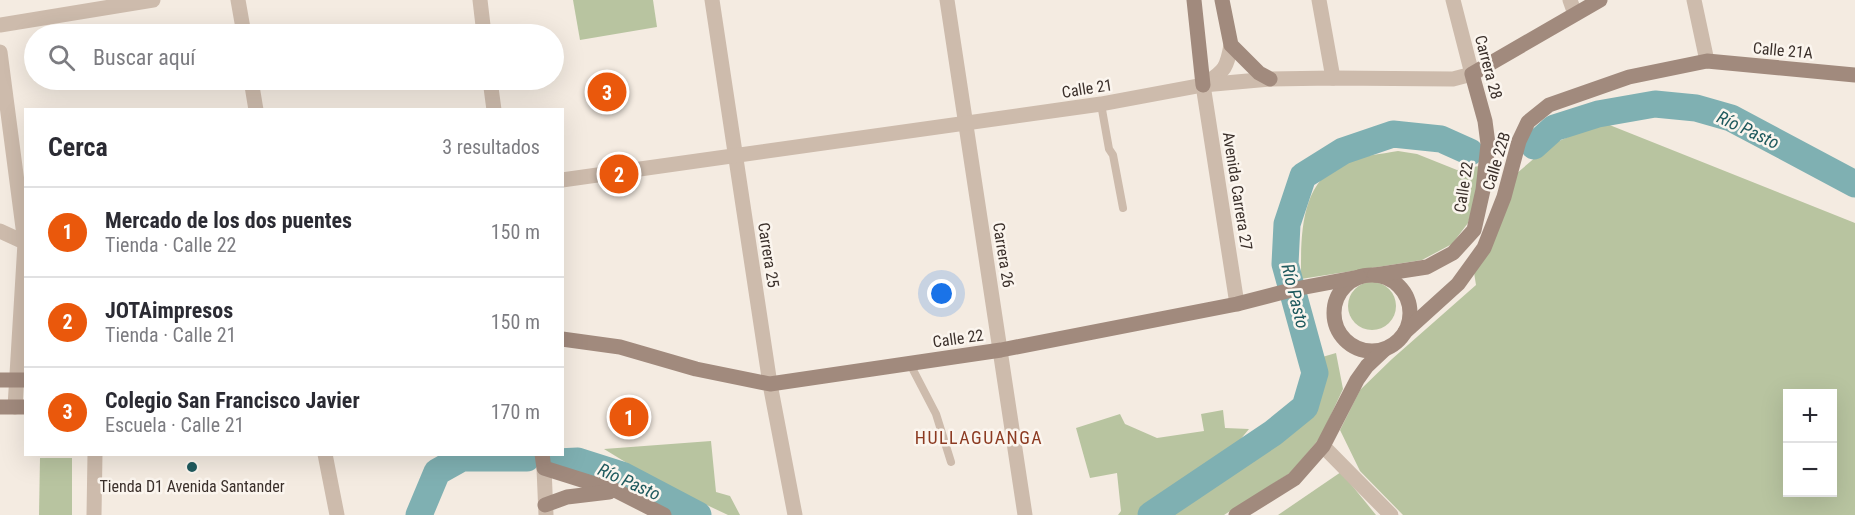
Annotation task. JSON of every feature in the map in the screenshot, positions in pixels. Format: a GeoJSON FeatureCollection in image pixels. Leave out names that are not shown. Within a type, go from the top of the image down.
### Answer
{"type":"FeatureCollection","features":[{"type":"Feature","properties":{"kind":"main road","name":"Avenida Carrera 27"},"geometry":{"type":"LineString","coordinates":[[1194,0],[1203,85]]}},
{"type":"Feature","properties":{"kind":"main road"},"geometry":{"type":"LineString","coordinates":[[1221,0],[1231,45],[1259,73],[1270,79]]}},
{"type":"Feature","properties":{"kind":"main road","name":"Calle 21"},"geometry":{"type":"LineString","coordinates":[[1472,74],[1572,7],[1600,0]]}},
{"type":"Feature","properties":{"kind":"main road","name":"Calle 21A"},"geometry":{"type":"LineString","coordinates":[[1707,61],[1855,75]]}},
{"type":"Feature","properties":{"kind":"main road","name":"Calle 22B"},"geometry":{"type":"LineString","coordinates":[[1405,332],[1458,284],[1484,248],[1504,197],[1519,141],[1528,122],[1549,105],[1629,77],[1707,61]]}},
{"type":"Feature","properties":{"kind":"main road","name":"Carrera 28"},"geometry":{"type":"LineString","coordinates":[[1472,74],[1488,144]]}},
{"type":"Feature","properties":{"kind":"main road","name":"Calle 22"},"geometry":{"type":"LineString","coordinates":[[1376,275],[1427,267],[1454,253],[1474,231],[1483,190],[1488,144]]}},
{"type":"Feature","properties":{"kind":"main road"},"geometry":{"type":"LineString","coordinates":[[1236,515],[1294,479],[1323,446],[1357,380],[1367,366],[1384,350],[1396,344],[1405,332],[1410,317],[1409,302],[1402,289],[1390,279],[1376,275],[1359,277],[1347,284],[1338,294],[1334,306],[1334,320],[1342,338],[1358,350],[1371,352],[1384,350]]}},
{"type":"Feature","properties":{"kind":"main road","name":"Calle 22"},"geometry":{"type":"LineString","coordinates":[[564,339],[620,347],[696,369],[770,384],[1002,350],[1237,304],[1359,277]]}},
{"type":"Feature","properties":{"kind":"main road"},"geometry":{"type":"LineString","coordinates":[[0,380],[21,380]]}},
{"type":"Feature","properties":{"kind":"main road"},"geometry":{"type":"LineString","coordinates":[[543,462],[617,491],[664,515]]}},
{"type":"Feature","properties":{"kind":"main road"},"geometry":{"type":"LineString","coordinates":[[546,510],[567,497],[617,491]]}},
{"type":"Feature","properties":{"kind":"street"},"geometry":{"type":"LineString","coordinates":[[0,26],[153,0]]}},
{"type":"Feature","properties":{"kind":"street"},"geometry":{"type":"LineString","coordinates":[[238,0],[242,24]]}},
{"type":"Feature","properties":{"kind":"street"},"geometry":{"type":"LineString","coordinates":[[480,0],[483,24]]}},
{"type":"Feature","properties":{"kind":"street","name":"Carrera 25"},"geometry":{"type":"LineString","coordinates":[[712,0],[770,384],[795,515]]}},
{"type":"Feature","properties":{"kind":"street","name":"Carrera 26"},"geometry":{"type":"LineString","coordinates":[[947,0],[1026,515]]}},
{"type":"Feature","properties":{"kind":"street"},"geometry":{"type":"LineString","coordinates":[[1319,0],[1333,78]]}},
{"type":"Feature","properties":{"kind":"street","name":"Carrera 28"},"geometry":{"type":"LineString","coordinates":[[1453,0],[1472,74]]}},
{"type":"Feature","properties":{"kind":"street"},"geometry":{"type":"LineString","coordinates":[[1694,0],[1707,61]]}},
{"type":"Feature","properties":{"kind":"street"},"geometry":{"type":"LineString","coordinates":[[1203,85],[1225,69],[1231,45]]}},
{"type":"Feature","properties":{"kind":"street"},"geometry":{"type":"LineString","coordinates":[[0,52],[24,235]]}},
{"type":"Feature","properties":{"kind":"street","name":"Calle 21"},"geometry":{"type":"LineString","coordinates":[[564,180],[1101,104],[1203,85],[1270,79],[1453,79],[1472,74]]}},
{"type":"Feature","properties":{"kind":"street","name":"Avenida Carrera 27"},"geometry":{"type":"LineString","coordinates":[[1203,85],[1237,304]]}},
{"type":"Feature","properties":{"kind":"street"},"geometry":{"type":"LineString","coordinates":[[253,90],[256,108]]}},
{"type":"Feature","properties":{"kind":"street"},"geometry":{"type":"LineString","coordinates":[[491,90],[494,108]]}},
{"type":"Feature","properties":{"kind":"street"},"geometry":{"type":"LineString","coordinates":[[0,231],[24,243]]}},
{"type":"Feature","properties":{"kind":"street"},"geometry":{"type":"LineString","coordinates":[[13,407],[21,380],[24,277]]}},
{"type":"Feature","properties":{"kind":"street"},"geometry":{"type":"LineString","coordinates":[[1323,446],[1391,515]]}},
{"type":"Feature","properties":{"kind":"street"},"geometry":{"type":"LineString","coordinates":[[94,456],[94,515]]}},
{"type":"Feature","properties":{"kind":"street"},"geometry":{"type":"LineString","coordinates":[[326,456],[337,515]]}},
{"type":"Feature","properties":{"kind":"street"},"geometry":{"type":"LineString","coordinates":[[543,462],[546,510]]}},
{"type":"Feature","properties":{"kind":"lane"},"geometry":{"type":"LineString","coordinates":[[1101,104],[1123,208]]}},
{"type":"Feature","properties":{"kind":"lane"},"geometry":{"type":"LineString","coordinates":[[910,364],[936,414],[951,462]]}},
{"type":"Feature","properties":{"kind":"green space"},"geometry":{"type":"Polygon","coordinates":[[[573,0],[653,0],[657,27],[580,40],[573,0]]]}},
{"type":"Feature","properties":{"kind":"green space"},"geometry":{"type":"Polygon","coordinates":[[[1602,122],[1855,223],[1855,515],[1403,515],[1360,471],[1340,430],[1360,390],[1476,285],[1473,266],[1510,179],[1550,145],[1602,122]]]}},
{"type":"Feature","properties":{"kind":"green space"},"geometry":{"type":"Polygon","coordinates":[[[1398,151],[1417,154],[1457,170],[1479,166],[1478,189],[1468,223],[1452,244],[1422,260],[1301,279],[1301,246],[1306,213],[1310,198],[1318,184],[1329,172],[1343,163],[1398,151]]]}},
{"type":"Feature","properties":{"kind":"green space"},"geometry":{"type":"Polygon","coordinates":[[[1367,282],[1377,282],[1389,289],[1396,301],[1396,311],[1389,323],[1377,330],[1367,330],[1352,319],[1348,311],[1348,301],[1359,286],[1367,282]]]}},
{"type":"Feature","properties":{"kind":"green space"},"geometry":{"type":"Polygon","coordinates":[[[1336,353],[1343,389],[1320,438],[1290,473],[1224,515],[1158,515],[1273,433],[1305,407],[1315,373],[1312,360],[1336,353]]]}},
{"type":"Feature","properties":{"kind":"green space"},"geometry":{"type":"Polygon","coordinates":[[[1223,410],[1225,428],[1249,429],[1225,458],[1149,510],[1137,515],[1118,515],[1121,511],[1117,473],[1090,478],[1076,428],[1120,414],[1125,424],[1157,438],[1204,431],[1201,414],[1223,410]]]}},
{"type":"Feature","properties":{"kind":"green space"},"geometry":{"type":"Polygon","coordinates":[[[711,441],[716,492],[730,496],[740,515],[728,515],[658,482],[604,449],[711,441]]]}},
{"type":"Feature","properties":{"kind":"green space"},"geometry":{"type":"Polygon","coordinates":[[[40,458],[72,458],[72,515],[39,515],[40,458]]]}},
{"type":"Feature","properties":{"kind":"green space"},"geometry":{"type":"Polygon","coordinates":[[[1341,472],[1376,515],[1278,515],[1341,472]]]}},
{"type":"Feature","properties":{"kind":"waterway","name":"Río Pasto"},"geometry":{"type":"LineString","coordinates":[[1534,146],[1554,128],[1598,114],[1655,104],[1696,108],[1731,118],[1855,184]]}},
{"type":"Feature","properties":{"kind":"waterway","name":"Río Pasto"},"geometry":{"type":"LineString","coordinates":[[1151,515],[1273,433],[1305,407],[1315,373],[1285,264],[1287,224],[1303,176],[1343,151],[1393,134],[1441,139],[1470,152]]}},
{"type":"Feature","properties":{"kind":"waterway","name":"Río Pasto"},"geometry":{"type":"LineString","coordinates":[[419,515],[437,472],[462,458],[527,458]]}},
{"type":"Feature","properties":{"kind":"waterway","name":"Río Pasto"},"geometry":{"type":"LineString","coordinates":[[556,462],[578,461],[622,475],[698,515]]}},
{"type":"Feature","properties":{"kind":"place","name":"Colegio San Francisco Javier"},"geometry":{"type":"Point","coordinates":[607,92]}},
{"type":"Feature","properties":{"kind":"place","name":"JOTAimpresos"},"geometry":{"type":"Point","coordinates":[619,174]}},
{"type":"Feature","properties":{"kind":"place","name":"Mercado de los dos puentes"},"geometry":{"type":"Point","coordinates":[629,417]}},
{"type":"Feature","properties":{"kind":"place","name":"Tienda D1 Avenida Santander"},"geometry":{"type":"Point","coordinates":[192,467]}},
{"type":"Feature","properties":{"kind":"district","name":"HULLAGUANGA"},"geometry":{"type":"Point","coordinates":[979,438]}}]}
